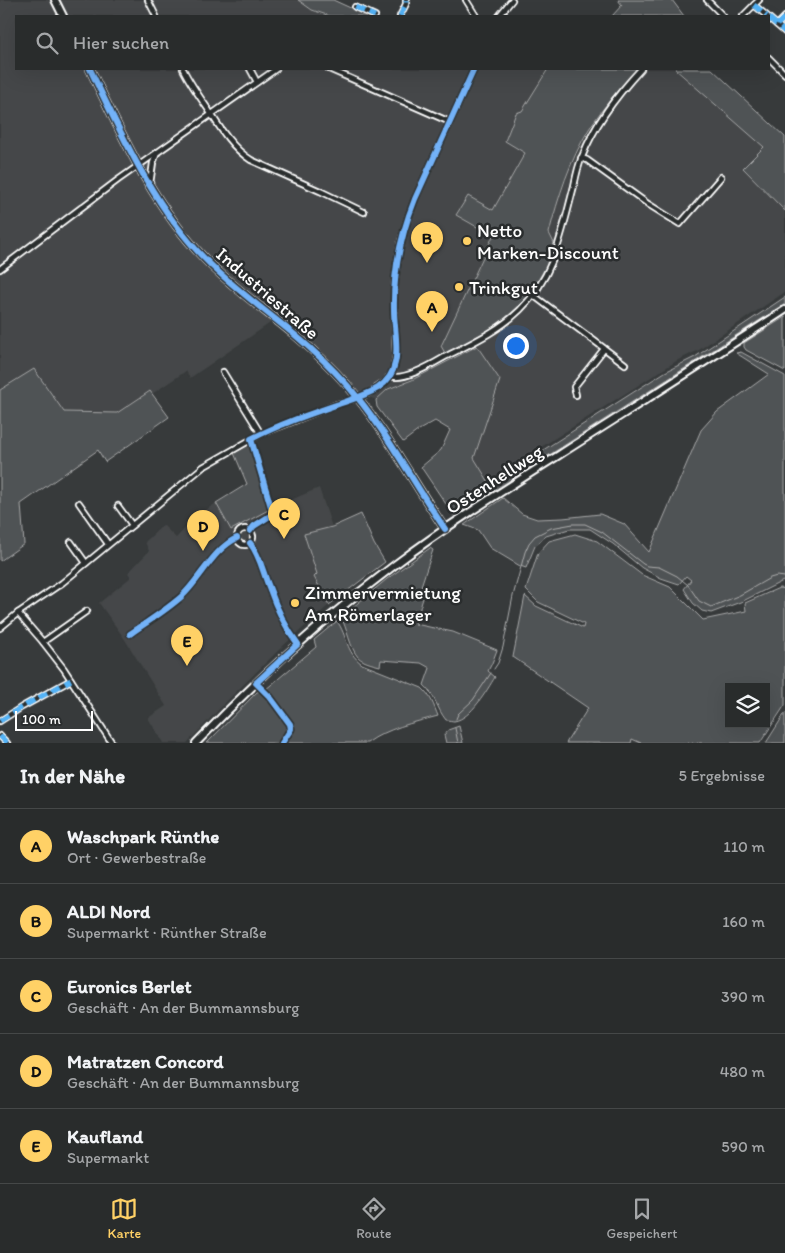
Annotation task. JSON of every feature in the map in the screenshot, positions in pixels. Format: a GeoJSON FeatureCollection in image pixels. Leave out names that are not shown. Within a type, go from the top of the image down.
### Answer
{"type":"FeatureCollection","features":[{"type":"Feature","properties":{"kind":"main road"},"geometry":{"type":"LineString","coordinates":[[55,0],[63,15]]}},
{"type":"Feature","properties":{"kind":"main road","name":"Industriestraße"},"geometry":{"type":"LineString","coordinates":[[91,70],[139,166],[181,232],[205,259],[232,284],[312,350],[334,371],[358,398],[445,529]]}},
{"type":"Feature","properties":{"kind":"main road","name":"Ostenhellweg"},"geometry":{"type":"LineString","coordinates":[[196,743],[298,644],[401,560],[445,529],[785,310]]}},
{"type":"Feature","properties":{"kind":"street"},"geometry":{"type":"LineString","coordinates":[[148,0],[156,15]]}},
{"type":"Feature","properties":{"kind":"street"},"geometry":{"type":"LineString","coordinates":[[400,15],[406,0]]}},
{"type":"Feature","properties":{"kind":"street"},"geometry":{"type":"LineString","coordinates":[[466,0],[475,15]]}},
{"type":"Feature","properties":{"kind":"street"},"geometry":{"type":"LineString","coordinates":[[499,15],[512,0]]}},
{"type":"Feature","properties":{"kind":"street"},"geometry":{"type":"LineString","coordinates":[[707,0],[722,15]]}},
{"type":"Feature","properties":{"kind":"street"},"geometry":{"type":"LineString","coordinates":[[745,15],[759,0]]}},
{"type":"Feature","properties":{"kind":"street"},"geometry":{"type":"LineString","coordinates":[[754,5],[766,15]]}},
{"type":"Feature","properties":{"kind":"street"},"geometry":{"type":"LineString","coordinates":[[355,7],[373,15]]}},
{"type":"Feature","properties":{"kind":"street"},"geometry":{"type":"LineString","coordinates":[[777,25],[785,17]]}},
{"type":"Feature","properties":{"kind":"street"},"geometry":{"type":"LineString","coordinates":[[770,19],[785,32]]}},
{"type":"Feature","properties":{"kind":"street"},"geometry":{"type":"LineString","coordinates":[[770,59],[785,74]]}},
{"type":"Feature","properties":{"kind":"street"},"geometry":{"type":"LineString","coordinates":[[184,70],[230,142],[244,155],[251,160],[320,190],[364,212]]}},
{"type":"Feature","properties":{"kind":"street"},"geometry":{"type":"LineString","coordinates":[[251,70],[257,82]]}},
{"type":"Feature","properties":{"kind":"street"},"geometry":{"type":"LineString","coordinates":[[0,269],[158,152],[275,70]]}},
{"type":"Feature","properties":{"kind":"street"},"geometry":{"type":"LineString","coordinates":[[331,70],[450,122]]}},
{"type":"Feature","properties":{"kind":"street"},"geometry":{"type":"LineString","coordinates":[[0,628],[18,613],[62,583],[203,467],[261,434],[337,404],[358,398],[378,388],[385,382],[390,376],[396,355],[394,287],[401,241],[412,207],[474,70]]}},
{"type":"Feature","properties":{"kind":"street"},"geometry":{"type":"LineString","coordinates":[[390,376],[398,377],[415,372],[493,331],[508,321],[532,296],[549,270],[555,256],[581,158],[595,128],[614,100],[640,70]]}},
{"type":"Feature","properties":{"kind":"street"},"geometry":{"type":"LineString","coordinates":[[150,185],[153,163],[158,152]]}},
{"type":"Feature","properties":{"kind":"street"},"geometry":{"type":"LineString","coordinates":[[581,158],[587,160],[648,204],[680,224],[721,177]]}},
{"type":"Feature","properties":{"kind":"street"},"geometry":{"type":"LineString","coordinates":[[532,296],[625,364]]}},
{"type":"Feature","properties":{"kind":"street"},"geometry":{"type":"LineString","coordinates":[[576,395],[574,387],[604,349]]}},
{"type":"Feature","properties":{"kind":"street"},"geometry":{"type":"LineString","coordinates":[[223,372],[261,434]]}},
{"type":"Feature","properties":{"kind":"street"},"geometry":{"type":"LineString","coordinates":[[79,503],[108,544]]}},
{"type":"Feature","properties":{"kind":"street"},"geometry":{"type":"LineString","coordinates":[[118,506],[132,525]]}},
{"type":"Feature","properties":{"kind":"street"},"geometry":{"type":"LineString","coordinates":[[130,634],[181,597],[216,554],[237,538],[239,532],[247,529],[253,536],[250,543],[244,545],[240,544],[237,538]]}},
{"type":"Feature","properties":{"kind":"street"},"geometry":{"type":"LineString","coordinates":[[71,542],[86,563]]}},
{"type":"Feature","properties":{"kind":"street"},"geometry":{"type":"LineString","coordinates":[[250,543],[256,552],[281,616],[298,644]]}},
{"type":"Feature","properties":{"kind":"street"},"geometry":{"type":"LineString","coordinates":[[43,642],[87,611]]}},
{"type":"Feature","properties":{"kind":"street"},"geometry":{"type":"LineString","coordinates":[[18,613],[64,669],[112,743]]}},
{"type":"Feature","properties":{"kind":"street"},"geometry":{"type":"LineString","coordinates":[[0,721],[70,680]]}},
{"type":"Feature","properties":{"kind":"street"},"geometry":{"type":"LineString","coordinates":[[0,736],[8,743]]}},
{"type":"Feature","properties":{"kind":"shaded area"},"geometry":{"type":"Polygon","coordinates":[[[0,0],[298,0],[312,10],[327,15],[15,15],[15,70],[465,70],[476,74],[478,70],[547,70],[505,141],[525,153],[493,210],[456,215],[493,236],[441,346],[554,243],[549,233],[571,166],[589,130],[612,96],[636,70],[676,70],[765,147],[743,168],[785,211],[785,292],[699,350],[678,360],[488,481],[474,458],[500,380],[412,380],[388,389],[376,400],[362,394],[317,349],[279,317],[190,378],[186,371],[152,394],[150,391],[117,413],[64,412],[34,370],[0,390],[0,0]]]}},
{"type":"Feature","properties":{"kind":"shaded area"},"geometry":{"type":"Polygon","coordinates":[[[298,0],[333,0],[366,15],[327,15],[312,10],[298,0]]]}},
{"type":"Feature","properties":{"kind":"shaded area"},"geometry":{"type":"Polygon","coordinates":[[[618,0],[672,0],[683,15],[613,15],[622,5],[618,0]]]}},
{"type":"Feature","properties":{"kind":"shaded area"},"geometry":{"type":"Polygon","coordinates":[[[547,70],[636,70],[600,113],[576,153],[570,166],[549,233],[554,243],[546,266],[534,288],[518,307],[495,327],[445,353],[441,346],[493,236],[456,215],[468,196],[493,210],[525,153],[505,141],[516,113],[522,111],[547,70]]]}},
{"type":"Feature","properties":{"kind":"shaded area"},"geometry":{"type":"Polygon","coordinates":[[[676,70],[713,70],[785,137],[785,211],[743,168],[764,147],[676,70]]]}},
{"type":"Feature","properties":{"kind":"shaded area"},"geometry":{"type":"Polygon","coordinates":[[[785,297],[785,304],[454,516],[421,467],[441,450],[450,430],[435,421],[403,442],[377,407],[376,400],[388,389],[412,380],[477,346],[500,380],[474,458],[490,484],[665,372],[695,357],[785,297]]]}},
{"type":"Feature","properties":{"kind":"shaded area"},"geometry":{"type":"Polygon","coordinates":[[[785,317],[785,371],[746,350],[744,343],[785,317]]]}},
{"type":"Feature","properties":{"kind":"shaded area"},"geometry":{"type":"Polygon","coordinates":[[[741,352],[785,376],[785,581],[743,601],[711,613],[702,611],[693,603],[684,589],[691,580],[686,576],[679,584],[661,578],[642,568],[613,544],[590,529],[569,529],[546,536],[535,546],[526,568],[490,548],[478,530],[464,525],[503,498],[522,514],[537,519],[600,514],[624,524],[649,552],[701,430],[717,412],[769,374],[736,353],[741,352]]]}},
{"type":"Feature","properties":{"kind":"shaded area"},"geometry":{"type":"Polygon","coordinates":[[[34,369],[64,412],[117,413],[150,391],[169,417],[105,462],[98,450],[21,504],[24,544],[0,561],[0,390],[34,369]]]}},
{"type":"Feature","properties":{"kind":"shaded area"},"geometry":{"type":"Polygon","coordinates":[[[250,444],[270,509],[231,530],[216,503],[247,484],[234,453],[250,444]]]}},
{"type":"Feature","properties":{"kind":"shaded area"},"geometry":{"type":"Polygon","coordinates":[[[319,488],[332,527],[304,534],[317,574],[314,577],[329,605],[284,645],[187,743],[163,743],[148,718],[166,706],[124,638],[99,603],[131,577],[128,573],[149,551],[145,542],[163,525],[176,538],[195,518],[216,503],[231,530],[274,507],[319,488]]]}},
{"type":"Feature","properties":{"kind":"shaded area"},"geometry":{"type":"Polygon","coordinates":[[[361,514],[374,544],[385,562],[329,605],[314,577],[317,574],[304,534],[332,527],[361,514]]]}},
{"type":"Feature","properties":{"kind":"shaded area"},"geometry":{"type":"Polygon","coordinates":[[[575,534],[597,541],[642,575],[670,587],[703,620],[746,611],[745,603],[779,588],[785,589],[785,705],[770,728],[770,683],[725,683],[725,728],[770,728],[760,743],[641,743],[632,739],[631,743],[566,743],[588,708],[513,657],[525,596],[536,606],[583,628],[584,624],[538,602],[526,590],[538,553],[549,541],[575,534]]]}},
{"type":"Feature","properties":{"kind":"shaded area"},"geometry":{"type":"Polygon","coordinates":[[[430,548],[433,550],[421,586],[425,592],[415,624],[453,632],[497,650],[488,671],[495,677],[472,710],[454,721],[446,720],[431,693],[424,685],[430,668],[421,663],[381,660],[380,666],[362,660],[353,648],[341,617],[387,579],[430,548]]]}},
{"type":"Feature","properties":{"kind":"shaded area"},"geometry":{"type":"Polygon","coordinates":[[[337,621],[356,659],[362,664],[422,688],[434,705],[438,716],[392,730],[367,743],[207,743],[257,692],[265,690],[316,647],[314,640],[337,621]]]}},
{"type":"Feature","properties":{"kind":"shaded area"},"geometry":{"type":"Polygon","coordinates":[[[785,713],[785,743],[766,743],[785,713]]]}},
{"type":"Feature","properties":{"kind":"shaded area"},"geometry":{"type":"Polygon","coordinates":[[[459,726],[463,743],[446,743],[444,735],[448,730],[459,726]]]}},
{"type":"Feature","properties":{"kind":"waterway"},"geometry":{"type":"LineString","coordinates":[[494,669],[503,647],[513,596],[525,552],[535,536],[551,528],[585,524],[602,532],[643,564],[659,567],[677,576],[688,585],[699,601],[711,607],[740,595],[770,578],[777,576],[785,577]]}},
{"type":"Feature","properties":{"kind":"waterway"},"geometry":{"type":"LineString","coordinates":[[456,719],[458,714],[473,700],[491,673]]}},
{"type":"Feature","properties":{"kind":"waterway"},"geometry":{"type":"LineString","coordinates":[[455,728],[458,743]]}},
{"type":"Feature","properties":{"kind":"marked path"},"geometry":{"type":"LineString","coordinates":[[400,15],[406,0]]}},
{"type":"Feature","properties":{"kind":"marked path"},"geometry":{"type":"LineString","coordinates":[[754,5],[766,15]]}},
{"type":"Feature","properties":{"kind":"marked path"},"geometry":{"type":"LineString","coordinates":[[355,7],[373,15]]}},
{"type":"Feature","properties":{"kind":"marked path"},"geometry":{"type":"LineString","coordinates":[[777,25],[785,17]]}},
{"type":"Feature","properties":{"kind":"marked path"},"geometry":{"type":"LineString","coordinates":[[770,19],[785,32]]}},
{"type":"Feature","properties":{"kind":"marked path"},"geometry":{"type":"LineString","coordinates":[[0,721],[71,680]]}},
{"type":"Feature","properties":{"kind":"marked path"},"geometry":{"type":"LineString","coordinates":[[0,736],[7,743]]}},
{"type":"Feature","properties":{"kind":"cycle path"},"geometry":{"type":"LineString","coordinates":[[90,70],[140,169],[154,193],[186,238],[216,270],[308,347],[347,385],[374,419],[445,529]]}},
{"type":"Feature","properties":{"kind":"cycle path"},"geometry":{"type":"LineString","coordinates":[[250,531],[254,526],[273,514],[251,439],[293,420],[368,393],[381,386],[391,374],[397,351],[394,295],[402,239],[415,199],[474,70]]}},
{"type":"Feature","properties":{"kind":"cycle path"},"geometry":{"type":"LineString","coordinates":[[130,634],[181,597],[221,549],[237,538]]}},
{"type":"Feature","properties":{"kind":"cycle path"},"geometry":{"type":"LineString","coordinates":[[250,543],[259,559],[281,617],[298,644],[256,683],[270,697],[290,724],[291,729],[282,743]]}},
{"type":"Feature","properties":{"kind":"place","name":"Netto Marken-Discount"},"geometry":{"type":"Point","coordinates":[467,241]}},
{"type":"Feature","properties":{"kind":"place","name":"ALDI Nord"},"geometry":{"type":"Point","coordinates":[427,263]}},
{"type":"Feature","properties":{"kind":"place","name":"Trinkgut"},"geometry":{"type":"Point","coordinates":[459,287]}},
{"type":"Feature","properties":{"kind":"place","name":"Waschpark Rünthe"},"geometry":{"type":"Point","coordinates":[432,332]}},
{"type":"Feature","properties":{"kind":"place","name":"Euronics Berlet"},"geometry":{"type":"Point","coordinates":[284,539]}},
{"type":"Feature","properties":{"kind":"place","name":"Matratzen Concord"},"geometry":{"type":"Point","coordinates":[203,551]}},
{"type":"Feature","properties":{"kind":"place","name":"Zimmervermietung Am Römerlager"},"geometry":{"type":"Point","coordinates":[295,603]}},
{"type":"Feature","properties":{"kind":"place","name":"Kaufland"},"geometry":{"type":"Point","coordinates":[187,666]}}]}
